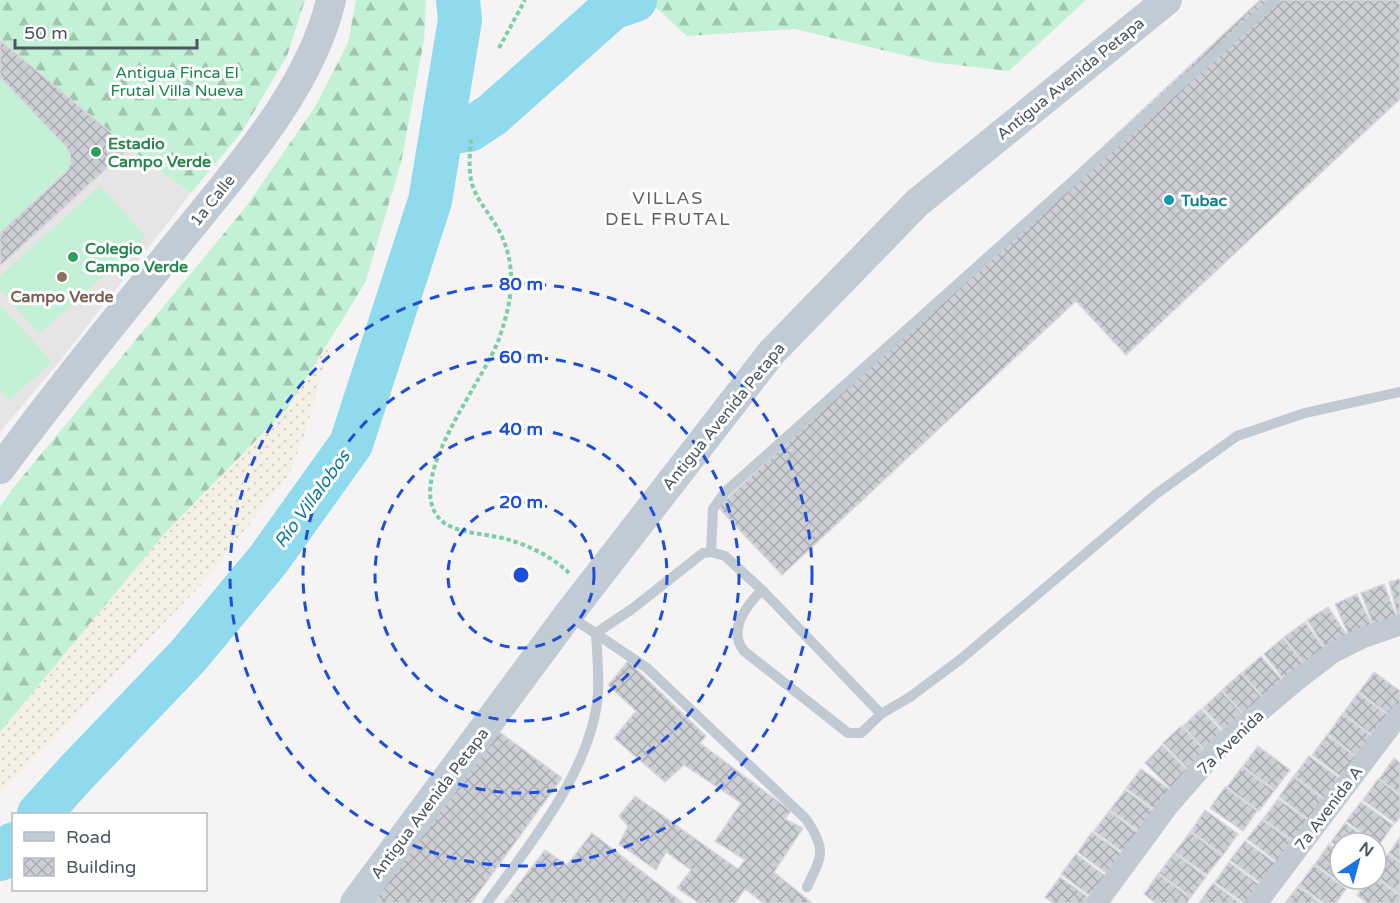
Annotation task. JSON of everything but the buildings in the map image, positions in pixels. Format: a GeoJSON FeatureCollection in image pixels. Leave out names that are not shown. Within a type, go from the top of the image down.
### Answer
{"type":"FeatureCollection","features":[{"type":"Feature","properties":{"kind":"main road","name":"1a Calle"},"geometry":{"type":"LineString","coordinates":[[0,469],[45,409],[251,152],[307,65],[321,35],[331,0]]}},
{"type":"Feature","properties":{"kind":"main road","name":"Antigua Avenida Petapa"},"geometry":{"type":"LineString","coordinates":[[355,903],[568,615],[772,352],[917,203],[1167,0]]}},
{"type":"Feature","properties":{"kind":"street","name":"7a Avenida"},"geometry":{"type":"LineString","coordinates":[[1097,903],[1169,805],[1224,742],[1334,652],[1362,638],[1400,625]]}},
{"type":"Feature","properties":{"kind":"street","name":"7a Avenida A"},"geometry":{"type":"LineString","coordinates":[[1257,903],[1400,714]]}},
{"type":"Feature","properties":{"kind":"lane"},"geometry":{"type":"LineString","coordinates":[[711,552],[713,509],[720,497],[1275,0]]}},
{"type":"Feature","properties":{"kind":"lane"},"geometry":{"type":"LineString","coordinates":[[762,590],[750,602],[741,617],[736,634],[739,645],[848,733],[861,733],[881,714],[910,697],[961,659],[1155,494],[1237,436],[1305,413],[1400,392]]}},
{"type":"Feature","properties":{"kind":"lane"},"geometry":{"type":"LineString","coordinates":[[596,633],[632,609],[703,553],[711,552],[725,556],[762,590],[881,714]]}},
{"type":"Feature","properties":{"kind":"lane"},"geometry":{"type":"LineString","coordinates":[[568,615],[647,668],[806,819],[820,838],[821,860],[807,888]]}},
{"type":"Feature","properties":{"kind":"lane"},"geometry":{"type":"LineString","coordinates":[[487,903],[563,794],[589,737],[598,694],[596,633]]}},
{"type":"Feature","properties":{"kind":"path"},"geometry":{"type":"LineString","coordinates":[[499,48],[525,0]]}},
{"type":"Feature","properties":{"kind":"path"},"geometry":{"type":"LineString","coordinates":[[471,139],[469,162],[472,184],[503,238],[510,262],[512,286],[505,319],[492,355],[436,460],[429,485],[431,507],[439,519],[450,526],[499,537],[530,547],[566,570],[588,590]]}},
{"type":"Feature","properties":{"kind":"shaded area","name":"Campo Verde"},"geometry":{"type":"Polygon","coordinates":[[[0,40],[129,148],[191,193],[59,362],[0,432],[0,40]]]}},
{"type":"Feature","properties":{"kind":"green space","name":"Antigua Finca El Frutal Villa Nueva"},"geometry":{"type":"Polygon","coordinates":[[[0,0],[305,0],[287,56],[241,133],[191,193],[129,148],[0,40],[0,0]]]}},
{"type":"Feature","properties":{"kind":"green space"},"geometry":{"type":"Polygon","coordinates":[[[356,0],[426,0],[424,40],[401,163],[365,283],[287,409],[166,532],[0,732],[0,507],[13,488],[245,208],[315,107],[348,43],[356,0]]]}},
{"type":"Feature","properties":{"kind":"green space"},"geometry":{"type":"Polygon","coordinates":[[[648,0],[1086,0],[1009,71],[932,62],[795,29],[687,36],[648,0]]]}},
{"type":"Feature","properties":{"kind":"green space"},"geometry":{"type":"Polygon","coordinates":[[[0,77],[66,147],[70,165],[67,171],[0,233],[0,77]]]}},
{"type":"Feature","properties":{"kind":"green space","name":"Colegio Campo Verde"},"geometry":{"type":"Polygon","coordinates":[[[100,186],[146,237],[39,334],[0,290],[0,276],[100,186]]]}},
{"type":"Feature","properties":{"kind":"green space"},"geometry":{"type":"Polygon","coordinates":[[[0,305],[52,362],[9,400],[0,390],[0,305]]]}},
{"type":"Feature","properties":{"kind":"sand"},"geometry":{"type":"Polygon","coordinates":[[[332,337],[304,436],[289,475],[199,587],[0,793],[0,732],[166,532],[287,409],[332,337]]]}},
{"type":"Feature","properties":{"kind":"waterway","name":"Río Villalobos"},"geometry":{"type":"LineString","coordinates":[[40,813],[188,656],[268,560],[351,444],[430,201],[460,20],[458,0]]}},
{"type":"Feature","properties":{"kind":"waterway"},"geometry":{"type":"LineString","coordinates":[[442,133],[469,130],[492,115],[612,8],[635,0]]}},
{"type":"Feature","properties":{"kind":"waterway","name":"Río Villalobos"},"geometry":{"type":"LineString","coordinates":[[0,859],[12,846]]}},
{"type":"Feature","properties":{"kind":"place","name":"Estadio Campo Verde"},"geometry":{"type":"Point","coordinates":[96,152]}},
{"type":"Feature","properties":{"kind":"place","name":"Tubac"},"geometry":{"type":"Point","coordinates":[1169,200]}},
{"type":"Feature","properties":{"kind":"place","name":"Colegio Campo Verde"},"geometry":{"type":"Point","coordinates":[73,257]}},
{"type":"Feature","properties":{"kind":"place","name":"Campo Verde"},"geometry":{"type":"Point","coordinates":[62,277]}},
{"type":"Feature","properties":{"kind":"district","name":"VILLAS DEL FRUTAL"},"geometry":{"type":"Point","coordinates":[668,208]}}]}
